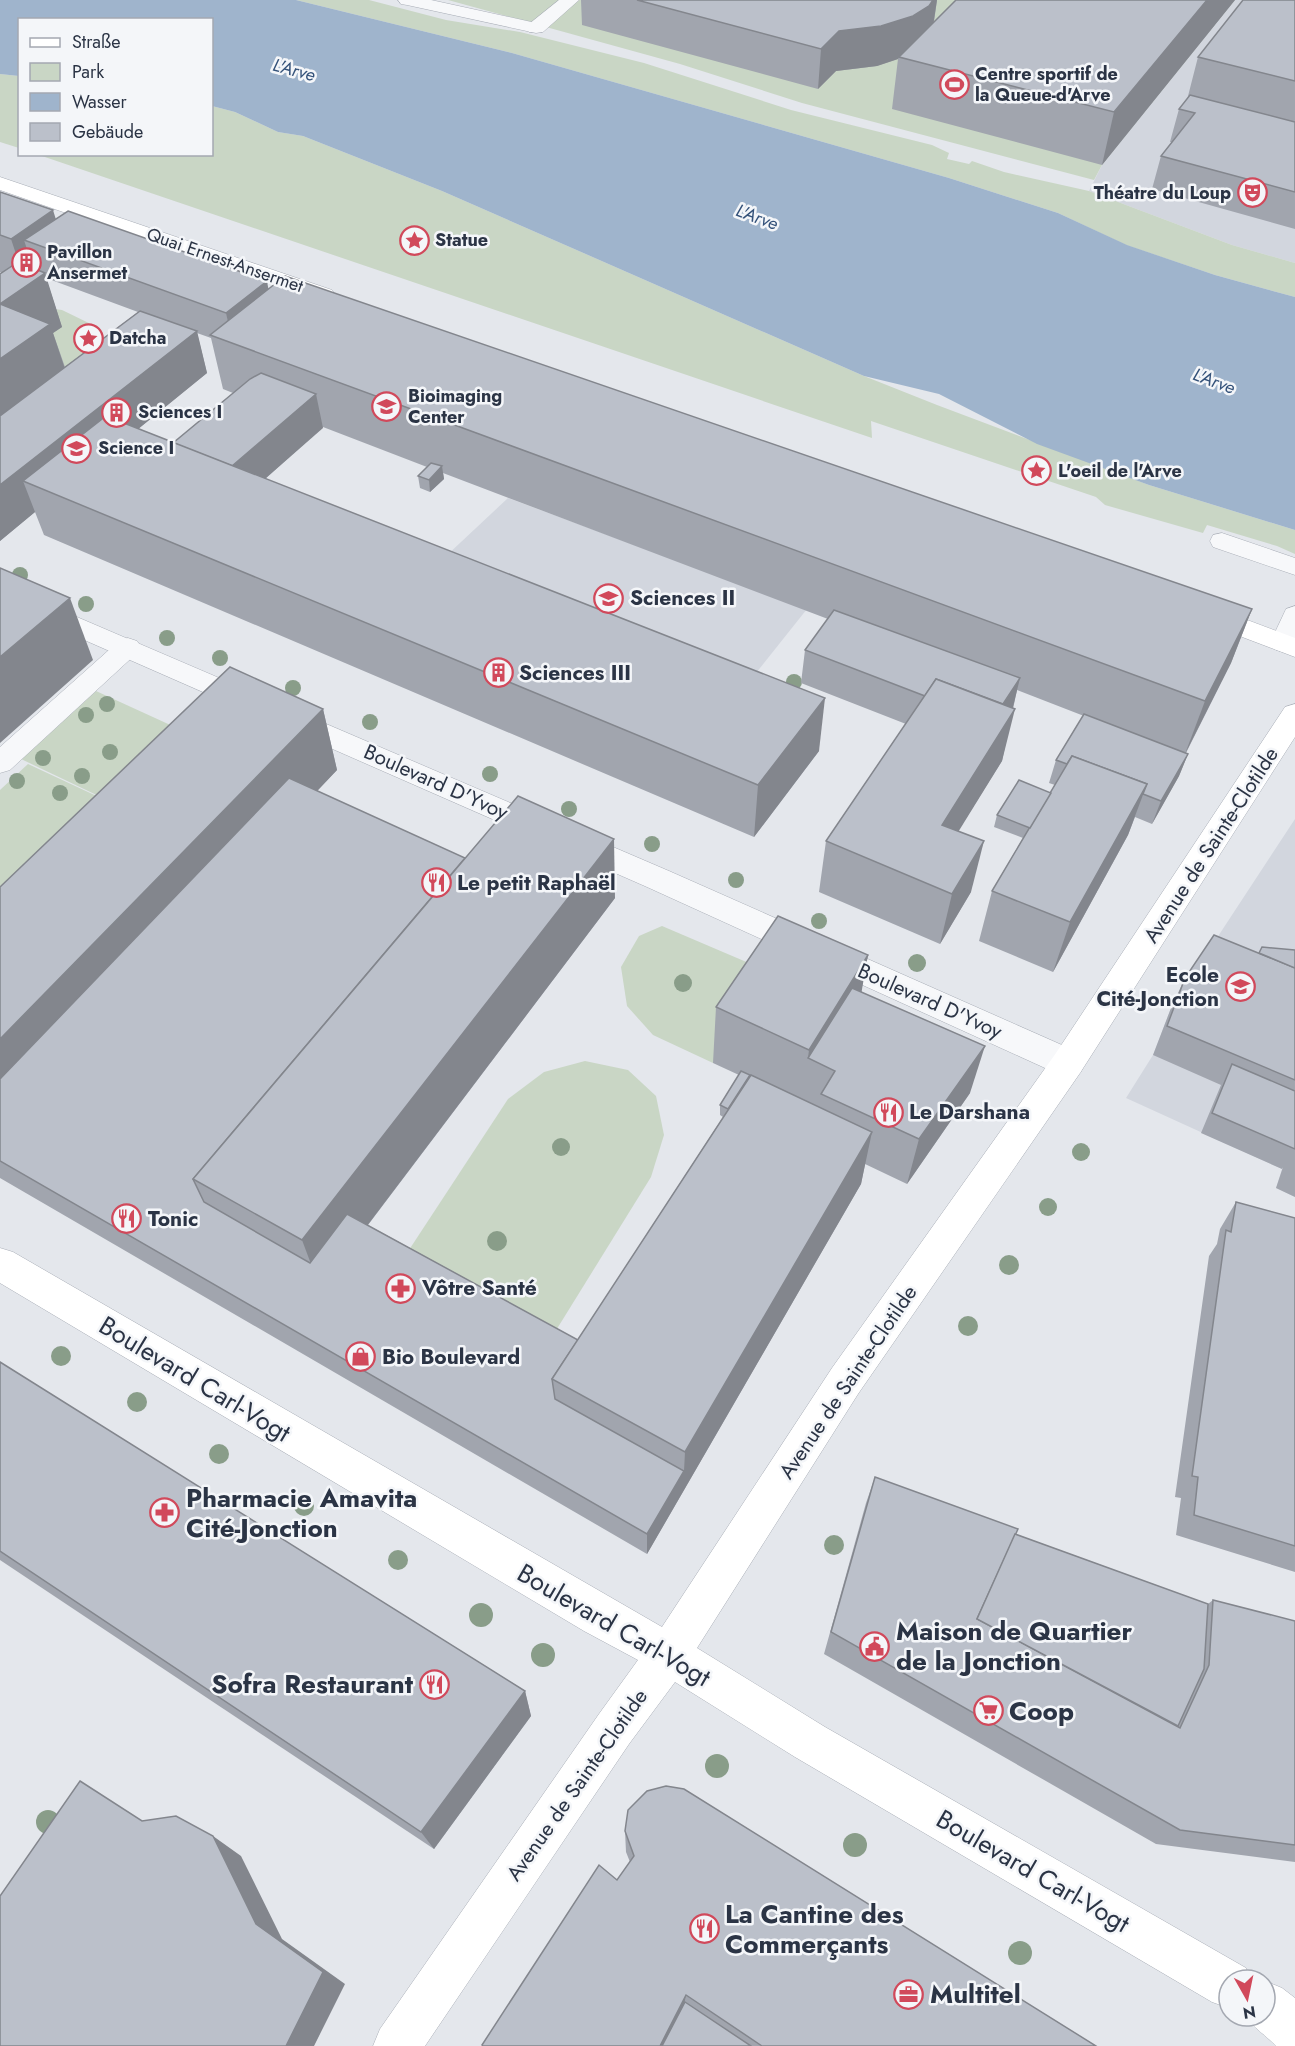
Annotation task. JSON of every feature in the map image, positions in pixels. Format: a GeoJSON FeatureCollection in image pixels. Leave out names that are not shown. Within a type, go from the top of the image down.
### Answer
{"type":"FeatureCollection","features":[{"type":"Feature","properties":{"kind":"street"},"geometry":{"type":"LineString","coordinates":[[536,28],[570,0]]}},
{"type":"Feature","properties":{"kind":"street","name":"Quai Ernest-Ansermet"},"geometry":{"type":"LineString","coordinates":[[0,183],[346,302]]}},
{"type":"Feature","properties":{"kind":"street","name":"Boulevard D'Yvoy"},"geometry":{"type":"LineString","coordinates":[[0,593],[679,888],[1068,1063]]}},
{"type":"Feature","properties":{"kind":"street"},"geometry":{"type":"LineString","coordinates":[[1181,604],[1289,646]]}},
{"type":"Feature","properties":{"kind":"street","name":"Avenue de Sainte-Clotilde"},"geometry":{"type":"LineString","coordinates":[[397,2046],[614,1729],[669,1654],[845,1381],[1068,1063],[1295,714]]}},
{"type":"Feature","properties":{"kind":"street","name":"Boulevard Carl-Vogt"},"geometry":{"type":"LineString","coordinates":[[0,1264],[599,1616],[669,1654],[862,1772],[1217,1977]]}},
{"type":"Feature","properties":{"kind":"lane"},"geometry":{"type":"LineString","coordinates":[[407,0],[536,28]]}},
{"type":"Feature","properties":{"kind":"lane"},"geometry":{"type":"LineString","coordinates":[[1222,541],[1295,567]]}},
{"type":"Feature","properties":{"kind":"lane"},"geometry":{"type":"LineString","coordinates":[[1289,646],[1295,615]]}},
{"type":"Feature","properties":{"kind":"lane"},"geometry":{"type":"LineString","coordinates":[[0,763],[128,647]]}},
{"type":"Feature","properties":{"kind":"shaded area"},"geometry":{"type":"Polygon","coordinates":[[[1235,0],[1295,0],[1295,263],[1232,245],[1089,191],[1102,165],[1235,0]]]}},
{"type":"Feature","properties":{"kind":"shaded area","name":"Sciences II"},"geometry":{"type":"Polygon","coordinates":[[[508,498],[807,609],[725,712],[413,587],[508,498]]]}},
{"type":"Feature","properties":{"kind":"shaded area","name":"Ecole Cité-Jonction"},"geometry":{"type":"Polygon","coordinates":[[[1295,819],[1295,1197],[1276,1188],[1282,1169],[1126,1098],[1153,1055],[1171,1008],[1295,819]]]}},
{"type":"Feature","properties":{"kind":"green space"},"geometry":{"type":"Polygon","coordinates":[[[296,0],[369,0],[446,20],[520,32],[644,63],[791,110],[932,145],[949,153],[947,159],[969,164],[972,161],[1004,172],[1089,191],[1232,245],[1295,263],[1295,297],[1215,275],[1126,245],[1058,213],[949,178],[512,53],[296,0]]]}},
{"type":"Feature","properties":{"kind":"green space","name":"Centre sportif de la Queue-d'Arve"},"geometry":{"type":"Polygon","coordinates":[[[448,0],[1235,0],[1102,165],[1094,180],[802,103],[680,64],[448,0]]]}},
{"type":"Feature","properties":{"kind":"green space"},"geometry":{"type":"Polygon","coordinates":[[[0,74],[18,76],[18,148],[0,142],[0,74]]]}},
{"type":"Feature","properties":{"kind":"green space"},"geometry":{"type":"Polygon","coordinates":[[[213,106],[235,112],[278,132],[303,136],[442,191],[864,376],[937,405],[1149,485],[1295,530],[1295,554],[1277,546],[1207,525],[1203,533],[1105,505],[1096,497],[871,421],[872,438],[42,156],[213,156],[213,106]]]}},
{"type":"Feature","properties":{"kind":"green space"},"geometry":{"type":"Polygon","coordinates":[[[47,308],[62,310],[97,327],[104,339],[73,380],[18,358],[47,308]]]}},
{"type":"Feature","properties":{"kind":"green space"},"geometry":{"type":"Polygon","coordinates":[[[96,691],[201,739],[128,810],[21,759],[96,691]]]}},
{"type":"Feature","properties":{"kind":"green space"},"geometry":{"type":"Polygon","coordinates":[[[28,764],[118,806],[0,921],[0,790],[28,764]]]}},
{"type":"Feature","properties":{"kind":"green space"},"geometry":{"type":"Polygon","coordinates":[[[662,926],[772,973],[713,1063],[653,1035],[627,1006],[621,967],[639,936],[662,926]]]}},
{"type":"Feature","properties":{"kind":"green space"},"geometry":{"type":"Polygon","coordinates":[[[585,1061],[628,1070],[656,1096],[664,1135],[651,1177],[555,1332],[407,1253],[508,1099],[544,1072],[585,1061]]]}},
{"type":"Feature","properties":{"kind":"water","name":"L'Arve"},"geometry":{"type":"Polygon","coordinates":[[[0,0],[296,0],[512,53],[949,178],[1058,213],[1127,245],[1215,275],[1295,297],[1295,530],[1149,485],[1037,444],[939,394],[864,376],[442,191],[303,136],[278,132],[235,112],[213,106],[213,18],[18,18],[18,76],[0,74],[0,0]]]}},
{"type":"Feature","properties":{"kind":"building"},"geometry":{"type":"Polygon","coordinates":[[[637,0],[933,0],[929,6],[913,16],[881,26],[839,31],[821,49],[637,0]]]}},
{"type":"Feature","properties":{"kind":"building"},"geometry":{"type":"Polygon","coordinates":[[[956,0],[1207,0],[1114,112],[899,57],[956,0]]]}},
{"type":"Feature","properties":{"kind":"building"},"geometry":{"type":"Polygon","coordinates":[[[1243,0],[1295,0],[1295,81],[1198,57],[1243,0]]]}},
{"type":"Feature","properties":{"kind":"building"},"geometry":{"type":"Polygon","coordinates":[[[1190,95],[1295,122],[1295,192],[1161,156],[1195,113],[1179,109],[1190,95]]]}},
{"type":"Feature","properties":{"kind":"building"},"geometry":{"type":"Polygon","coordinates":[[[0,192],[53,210],[11,239],[0,235],[0,192]]]}},
{"type":"Feature","properties":{"kind":"building"},"geometry":{"type":"Polygon","coordinates":[[[68,211],[267,281],[226,313],[24,240],[68,211]]]}},
{"type":"Feature","properties":{"kind":"building"},"geometry":{"type":"Polygon","coordinates":[[[18,262],[45,273],[0,304],[0,274],[18,262]]]}},
{"type":"Feature","properties":{"kind":"building"},"geometry":{"type":"Polygon","coordinates":[[[285,276],[1252,609],[1205,701],[210,335],[285,276]]]}},
{"type":"Feature","properties":{"kind":"building"},"geometry":{"type":"Polygon","coordinates":[[[0,304],[50,324],[0,359],[0,304]]]}},
{"type":"Feature","properties":{"kind":"building"},"geometry":{"type":"Polygon","coordinates":[[[140,311],[197,331],[0,485],[0,416],[140,311]]]}},
{"type":"Feature","properties":{"kind":"building"},"geometry":{"type":"Polygon","coordinates":[[[261,373],[316,394],[232,466],[173,443],[250,379],[261,373]]]}},
{"type":"Feature","properties":{"kind":"building"},"geometry":{"type":"Polygon","coordinates":[[[106,416],[825,698],[758,785],[23,481],[106,416]]]}},
{"type":"Feature","properties":{"kind":"building"},"geometry":{"type":"Polygon","coordinates":[[[431,463],[442,466],[429,480],[418,476],[431,463]]]}},
{"type":"Feature","properties":{"kind":"building"},"geometry":{"type":"Polygon","coordinates":[[[0,568],[70,598],[0,657],[0,568]]]}},
{"type":"Feature","properties":{"kind":"building"},"geometry":{"type":"Polygon","coordinates":[[[834,610],[1020,678],[1003,704],[936,679],[925,696],[805,650],[834,610]]]}},
{"type":"Feature","properties":{"kind":"building"},"geometry":{"type":"Polygon","coordinates":[[[230,667],[323,709],[0,1039],[0,887],[230,667]]]}},
{"type":"Feature","properties":{"kind":"building"},"geometry":{"type":"Polygon","coordinates":[[[936,679],[1015,709],[942,825],[984,841],[952,894],[826,841],[936,679]]]}},
{"type":"Feature","properties":{"kind":"building"},"geometry":{"type":"Polygon","coordinates":[[[1084,714],[1188,754],[1161,801],[1143,794],[1147,784],[1072,756],[1067,764],[1056,760],[1084,714]]]}},
{"type":"Feature","properties":{"kind":"building"},"geometry":{"type":"Polygon","coordinates":[[[1072,756],[1147,784],[1070,922],[992,891],[1072,756]]]}},
{"type":"Feature","properties":{"kind":"building"},"geometry":{"type":"Polygon","coordinates":[[[289,778],[465,858],[193,1179],[204,1202],[310,1263],[347,1214],[578,1340],[552,1379],[555,1399],[684,1471],[647,1534],[0,1161],[0,1079],[289,778]]]}},
{"type":"Feature","properties":{"kind":"building"},"geometry":{"type":"Polygon","coordinates":[[[1019,780],[1051,793],[1030,828],[997,815],[1019,780]]]}},
{"type":"Feature","properties":{"kind":"building"},"geometry":{"type":"Polygon","coordinates":[[[518,796],[614,839],[302,1240],[193,1179],[518,796]]]}},
{"type":"Feature","properties":{"kind":"building"},"geometry":{"type":"Polygon","coordinates":[[[778,916],[868,955],[809,1050],[716,1007],[778,916]]]}},
{"type":"Feature","properties":{"kind":"building"},"geometry":{"type":"Polygon","coordinates":[[[1214,935],[1295,968],[1295,1080],[1167,1026],[1185,978],[1214,935]]]}},
{"type":"Feature","properties":{"kind":"building"},"geometry":{"type":"Polygon","coordinates":[[[1262,947],[1295,950],[1295,968],[1259,953],[1262,947]]]}},
{"type":"Feature","properties":{"kind":"building"},"geometry":{"type":"Polygon","coordinates":[[[852,988],[985,1046],[919,1139],[821,1094],[835,1071],[808,1058],[852,988]]]}},
{"type":"Feature","properties":{"kind":"building"},"geometry":{"type":"Polygon","coordinates":[[[1232,1064],[1295,1091],[1295,1149],[1212,1113],[1232,1064]]]}},
{"type":"Feature","properties":{"kind":"building"},"geometry":{"type":"Polygon","coordinates":[[[741,1071],[750,1075],[728,1109],[720,1105],[741,1071]]]}},
{"type":"Feature","properties":{"kind":"building"},"geometry":{"type":"Polygon","coordinates":[[[751,1075],[872,1132],[685,1452],[552,1379],[751,1075]]]}},
{"type":"Feature","properties":{"kind":"building"},"geometry":{"type":"Polygon","coordinates":[[[1236,1202],[1295,1218],[1295,1546],[1194,1515],[1198,1477],[1192,1476],[1226,1230],[1231,1232],[1236,1202]]]}},
{"type":"Feature","properties":{"kind":"building"},"geometry":{"type":"Polygon","coordinates":[[[0,1362],[525,1691],[421,1832],[0,1551],[0,1362]]]}},
{"type":"Feature","properties":{"kind":"building"},"geometry":{"type":"Polygon","coordinates":[[[875,1477],[1018,1529],[977,1619],[1180,1728],[1209,1665],[1213,1600],[1295,1621],[1295,1845],[1180,1830],[831,1632],[875,1477]]]}},
{"type":"Feature","properties":{"kind":"building"},"geometry":{"type":"Polygon","coordinates":[[[1015,1534],[1208,1604],[1204,1669],[1178,1726],[977,1619],[1015,1534]]]}},
{"type":"Feature","properties":{"kind":"building"},"geometry":{"type":"Polygon","coordinates":[[[80,1781],[142,1821],[176,1816],[213,1836],[256,1924],[323,1972],[286,2046],[0,2046],[0,1896],[80,1781]]]}},
{"type":"Feature","properties":{"kind":"building"},"geometry":{"type":"Polygon","coordinates":[[[666,1786],[684,1789],[1096,2046],[762,2046],[686,1995],[660,2046],[483,2046],[599,1865],[617,1880],[634,1856],[625,1831],[628,1810],[647,1791],[666,1786]]]}},
{"type":"Feature","properties":{"kind":"building"},"geometry":{"type":"Polygon","coordinates":[[[685,2002],[751,2046],[662,2046],[685,2002]]]}},
{"type":"Feature","properties":{"kind":"place","name":"Centre sportif de la Queue-d'Arve"},"geometry":{"type":"Point","coordinates":[954,84]}},
{"type":"Feature","properties":{"kind":"place","name":"Théatre du Loup"},"geometry":{"type":"Point","coordinates":[1252,193]}},
{"type":"Feature","properties":{"kind":"place","name":"Statue"},"geometry":{"type":"Point","coordinates":[414,240]}},
{"type":"Feature","properties":{"kind":"place","name":"Pavillon Ansermet"},"geometry":{"type":"Point","coordinates":[26,262]}},
{"type":"Feature","properties":{"kind":"place","name":"Datcha"},"geometry":{"type":"Point","coordinates":[88,338]}},
{"type":"Feature","properties":{"kind":"place","name":"Bioimaging Center"},"geometry":{"type":"Point","coordinates":[387,406]}},
{"type":"Feature","properties":{"kind":"place","name":"Sciences I"},"geometry":{"type":"Point","coordinates":[117,412]}},
{"type":"Feature","properties":{"kind":"place","name":"Science I"},"geometry":{"type":"Point","coordinates":[77,448]}},
{"type":"Feature","properties":{"kind":"place","name":"L'oeil de l'Arve"},"geometry":{"type":"Point","coordinates":[1037,471]}},
{"type":"Feature","properties":{"kind":"place","name":"Sciences II"},"geometry":{"type":"Point","coordinates":[609,598]}},
{"type":"Feature","properties":{"kind":"place","name":"Sciences III"},"geometry":{"type":"Point","coordinates":[498,673]}},
{"type":"Feature","properties":{"kind":"place","name":"Le petit Raphaël"},"geometry":{"type":"Point","coordinates":[436,883]}},
{"type":"Feature","properties":{"kind":"place","name":"Ecole Cité-Jonction"},"geometry":{"type":"Point","coordinates":[1240,987]}},
{"type":"Feature","properties":{"kind":"place","name":"Le Darshana"},"geometry":{"type":"Point","coordinates":[888,1112]}},
{"type":"Feature","properties":{"kind":"place","name":"Tonic"},"geometry":{"type":"Point","coordinates":[127,1219]}},
{"type":"Feature","properties":{"kind":"place","name":"Vôtre Santé"},"geometry":{"type":"Point","coordinates":[401,1288]}},
{"type":"Feature","properties":{"kind":"place","name":"Bio Boulevard"},"geometry":{"type":"Point","coordinates":[361,1357]}},
{"type":"Feature","properties":{"kind":"place","name":"Pharmacie Amavita Cité-Jonction"},"geometry":{"type":"Point","coordinates":[165,1513]}},
{"type":"Feature","properties":{"kind":"place","name":"Maison de Quartier de la Jonction"},"geometry":{"type":"Point","coordinates":[875,1646]}},
{"type":"Feature","properties":{"kind":"place","name":"Sofra Restaurant"},"geometry":{"type":"Point","coordinates":[434,1684]}},
{"type":"Feature","properties":{"kind":"place","name":"Coop"},"geometry":{"type":"Point","coordinates":[988,1711]}},
{"type":"Feature","properties":{"kind":"place","name":"La Cantine des Commerçants"},"geometry":{"type":"Point","coordinates":[704,1929]}},
{"type":"Feature","properties":{"kind":"place","name":"Multitel"},"geometry":{"type":"Point","coordinates":[909,1994]}}]}
